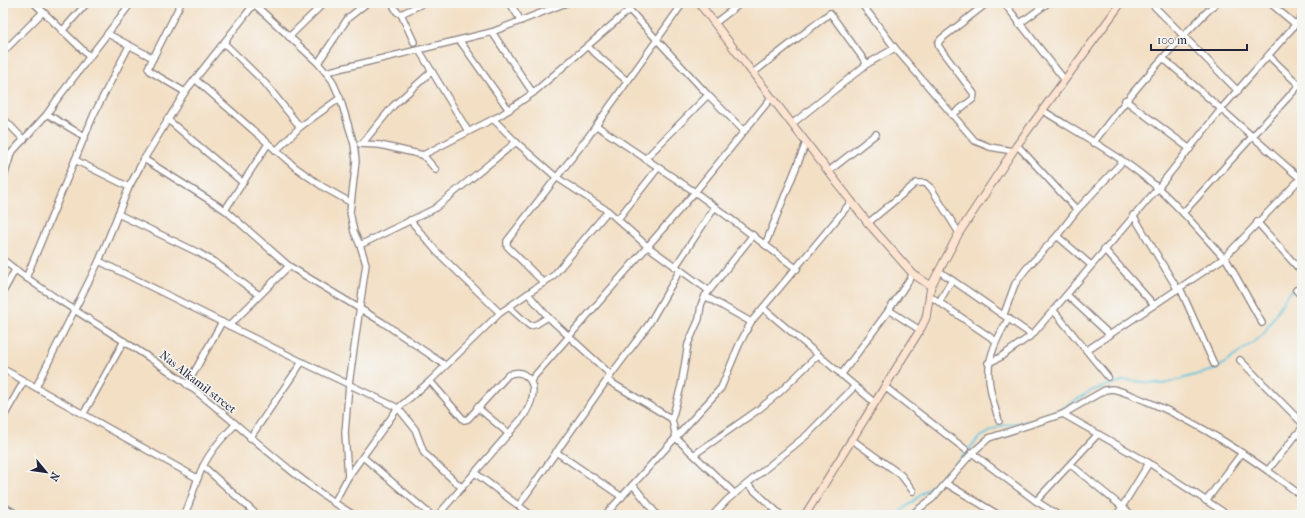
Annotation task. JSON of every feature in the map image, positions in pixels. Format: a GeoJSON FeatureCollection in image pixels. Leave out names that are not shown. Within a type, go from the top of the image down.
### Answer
{"type":"FeatureCollection","features":[{"type":"Feature","properties":{"kind":"street"},"geometry":{"type":"LineString","coordinates":[[34,3],[90,57]]}},
{"type":"Feature","properties":{"kind":"street"},"geometry":{"type":"LineString","coordinates":[[62,31],[87,3]]}},
{"type":"Feature","properties":{"kind":"street"},"geometry":{"type":"LineString","coordinates":[[3,162],[47,114],[131,3]]}},
{"type":"Feature","properties":{"kind":"street"},"geometry":{"type":"LineString","coordinates":[[181,3],[148,68],[185,92]]}},
{"type":"Feature","properties":{"kind":"street"},"geometry":{"type":"LineString","coordinates":[[36,387],[99,261],[129,187],[144,159],[167,119],[185,92],[254,3],[326,72],[340,98],[354,144],[356,161],[350,202],[351,222],[366,264],[349,384],[345,433],[348,478]]}},
{"type":"Feature","properties":{"kind":"street"},"geometry":{"type":"LineString","coordinates":[[289,37],[324,3]]}},
{"type":"Feature","properties":{"kind":"street"},"geometry":{"type":"LineString","coordinates":[[318,64],[348,18],[367,3]]}},
{"type":"Feature","properties":{"kind":"street"},"geometry":{"type":"LineString","coordinates":[[392,3],[397,12],[401,14],[414,42]]}},
{"type":"Feature","properties":{"kind":"street"},"geometry":{"type":"LineString","coordinates":[[401,14],[424,3]]}},
{"type":"Feature","properties":{"kind":"street"},"geometry":{"type":"LineString","coordinates":[[510,3],[521,21]]}},
{"type":"Feature","properties":{"kind":"street"},"geometry":{"type":"LineString","coordinates":[[326,72],[460,41],[492,32],[566,3]]}},
{"type":"Feature","properties":{"kind":"street"},"geometry":{"type":"LineString","coordinates":[[623,3],[708,95],[744,131]]}},
{"type":"Feature","properties":{"kind":"street"},"geometry":{"type":"LineString","coordinates":[[544,283],[506,244],[556,177],[597,126],[656,39],[683,3]]}},
{"type":"Feature","properties":{"kind":"street"},"geometry":{"type":"LineString","coordinates":[[699,3],[868,223],[913,274],[931,286]]}},
{"type":"Feature","properties":{"kind":"street"},"geometry":{"type":"LineString","coordinates":[[715,24],[742,3]]}},
{"type":"Feature","properties":{"kind":"street"},"geometry":{"type":"LineString","coordinates":[[861,3],[895,48],[952,116],[980,145],[1015,148],[1077,210]]}},
{"type":"Feature","properties":{"kind":"street"},"geometry":{"type":"LineString","coordinates":[[952,116],[973,99],[974,94],[939,47],[938,43],[941,39],[988,3]]}},
{"type":"Feature","properties":{"kind":"street"},"geometry":{"type":"LineString","coordinates":[[1004,3],[1019,24],[1064,79]]}},
{"type":"Feature","properties":{"kind":"street"},"geometry":{"type":"LineString","coordinates":[[1019,24],[1048,3]]}},
{"type":"Feature","properties":{"kind":"street"},"geometry":{"type":"LineString","coordinates":[[805,515],[920,330],[926,318],[931,286],[959,233],[1015,148],[1121,3]]}},
{"type":"Feature","properties":{"kind":"street"},"geometry":{"type":"LineString","coordinates":[[1151,3],[1238,91]]}},
{"type":"Feature","properties":{"kind":"street"},"geometry":{"type":"LineString","coordinates":[[1093,143],[1125,100],[1182,36],[1216,3]]}},
{"type":"Feature","properties":{"kind":"street"},"geometry":{"type":"LineString","coordinates":[[1270,3],[1295,24]]}},
{"type":"Feature","properties":{"kind":"street"},"geometry":{"type":"LineString","coordinates":[[423,155],[509,110],[533,93],[629,10]]}},
{"type":"Feature","properties":{"kind":"street"},"geometry":{"type":"LineString","coordinates":[[3,52],[43,12]]}},
{"type":"Feature","properties":{"kind":"street"},"geometry":{"type":"LineString","coordinates":[[753,73],[830,13],[867,64]]}},
{"type":"Feature","properties":{"kind":"street"},"geometry":{"type":"LineString","coordinates":[[988,363],[999,358],[1032,335],[1054,311],[1104,249],[1158,188],[1222,108],[1302,17]]}},
{"type":"Feature","properties":{"kind":"street"},"geometry":{"type":"LineString","coordinates":[[492,32],[533,93]]}},
{"type":"Feature","properties":{"kind":"street"},"geometry":{"type":"LineString","coordinates":[[108,34],[153,58]]}},
{"type":"Feature","properties":{"kind":"street"},"geometry":{"type":"LineString","coordinates":[[460,41],[509,110]]}},
{"type":"Feature","properties":{"kind":"street"},"geometry":{"type":"LineString","coordinates":[[224,42],[265,83],[300,127]]}},
{"type":"Feature","properties":{"kind":"street"},"geometry":{"type":"LineString","coordinates":[[26,278],[94,114],[129,46]]}},
{"type":"Feature","properties":{"kind":"street"},"geometry":{"type":"LineString","coordinates":[[588,47],[627,81]]}},
{"type":"Feature","properties":{"kind":"street"},"geometry":{"type":"LineString","coordinates":[[792,124],[867,64],[895,48]]}},
{"type":"Feature","properties":{"kind":"street"},"geometry":{"type":"LineString","coordinates":[[419,50],[468,131]]}},
{"type":"Feature","properties":{"kind":"street"},"geometry":{"type":"LineString","coordinates":[[1183,213],[1301,83],[1268,56]]}},
{"type":"Feature","properties":{"kind":"street"},"geometry":{"type":"LineString","coordinates":[[1087,350],[1225,257],[1257,222],[1302,178],[1163,58]]}},
{"type":"Feature","properties":{"kind":"street"},"geometry":{"type":"LineString","coordinates":[[362,144],[390,110],[432,71]]}},
{"type":"Feature","properties":{"kind":"street"},"geometry":{"type":"LineString","coordinates":[[195,79],[276,151],[307,176],[350,202]]}},
{"type":"Feature","properties":{"kind":"street"},"geometry":{"type":"LineString","coordinates":[[645,159],[708,95]]}},
{"type":"Feature","properties":{"kind":"street"},"geometry":{"type":"LineString","coordinates":[[276,151],[300,127],[340,98]]}},
{"type":"Feature","properties":{"kind":"street"},"geometry":{"type":"LineString","coordinates":[[531,380],[568,335],[695,192],[772,98]]}},
{"type":"Feature","properties":{"kind":"street"},"geometry":{"type":"LineString","coordinates":[[1125,100],[1190,148]]}},
{"type":"Feature","properties":{"kind":"street"},"geometry":{"type":"LineString","coordinates":[[1042,110],[1122,162],[1158,188],[1225,257],[1262,323]]}},
{"type":"Feature","properties":{"kind":"street"},"geometry":{"type":"LineString","coordinates":[[47,114],[85,137]]}},
{"type":"Feature","properties":{"kind":"street"},"geometry":{"type":"LineString","coordinates":[[3,118],[24,140]]}},
{"type":"Feature","properties":{"kind":"street"},"geometry":{"type":"LineString","coordinates":[[167,119],[242,182]]}},
{"type":"Feature","properties":{"kind":"street"},"geometry":{"type":"LineString","coordinates":[[493,119],[516,142],[556,177],[608,211],[647,246],[707,293],[751,322]]}},
{"type":"Feature","properties":{"kind":"street"},"geometry":{"type":"LineString","coordinates":[[597,126],[695,192],[797,269]]}},
{"type":"Feature","properties":{"kind":"street"},"geometry":{"type":"LineString","coordinates":[[829,171],[876,134]]}},
{"type":"Feature","properties":{"kind":"street"},"geometry":{"type":"LineString","coordinates":[[360,245],[439,205],[516,142]]}},
{"type":"Feature","properties":{"kind":"street"},"geometry":{"type":"LineString","coordinates":[[765,244],[806,143]]}},
{"type":"Feature","properties":{"kind":"street"},"geometry":{"type":"LineString","coordinates":[[225,210],[268,144]]}},
{"type":"Feature","properties":{"kind":"street"},"geometry":{"type":"LineString","coordinates":[[354,144],[380,145],[423,155],[436,170]]}},
{"type":"Feature","properties":{"kind":"street"},"geometry":{"type":"LineString","coordinates":[[3,180],[10,156]]}},
{"type":"Feature","properties":{"kind":"street"},"geometry":{"type":"LineString","coordinates":[[144,159],[225,210],[289,266],[360,308],[445,365]]}},
{"type":"Feature","properties":{"kind":"street"},"geometry":{"type":"LineString","coordinates":[[75,160],[129,187]]}},
{"type":"Feature","properties":{"kind":"street"},"geometry":{"type":"LineString","coordinates":[[999,421],[991,393],[988,363],[1007,316],[1015,284],[1026,269],[1057,236],[1077,210],[1122,162]]}},
{"type":"Feature","properties":{"kind":"street"},"geometry":{"type":"LineString","coordinates":[[618,219],[658,168]]}},
{"type":"Feature","properties":{"kind":"street"},"geometry":{"type":"LineString","coordinates":[[868,223],[916,183],[924,183],[930,188],[959,233]]}},
{"type":"Feature","properties":{"kind":"street"},"geometry":{"type":"LineString","coordinates":[[605,515],[721,388],[739,345],[751,322],[797,269],[852,201]]}},
{"type":"Feature","properties":{"kind":"street"},"geometry":{"type":"LineString","coordinates":[[519,505],[606,380],[649,324],[677,269],[715,207]]}},
{"type":"Feature","properties":{"kind":"street"},"geometry":{"type":"LineString","coordinates":[[334,503],[348,478],[398,408],[430,381],[500,313],[529,295],[544,283],[562,266],[608,211]]}},
{"type":"Feature","properties":{"kind":"street"},"geometry":{"type":"LineString","coordinates":[[118,214],[199,253],[216,263],[259,295]]}},
{"type":"Feature","properties":{"kind":"street"},"geometry":{"type":"LineString","coordinates":[[1133,215],[1179,289],[1214,364]]}},
{"type":"Feature","properties":{"kind":"street"},"geometry":{"type":"LineString","coordinates":[[410,220],[437,252],[500,313]]}},
{"type":"Feature","properties":{"kind":"street"},"geometry":{"type":"LineString","coordinates":[[1257,222],[1301,271]]}},
{"type":"Feature","properties":{"kind":"street"},"geometry":{"type":"LineString","coordinates":[[735,494],[695,454],[676,438],[672,419],[681,386],[688,344],[699,319],[701,305],[707,293],[753,235]]}},
{"type":"Feature","properties":{"kind":"street"},"geometry":{"type":"LineString","coordinates":[[1057,236],[1091,265]]}},
{"type":"Feature","properties":{"kind":"street"},"geometry":{"type":"LineString","coordinates":[[1104,249],[1154,305]]}},
{"type":"Feature","properties":{"kind":"street","name":"Nas Alkamil street"},"geometry":{"type":"LineString","coordinates":[[3,260],[26,278],[124,341],[187,384],[250,438],[334,503],[354,515]]}},
{"type":"Feature","properties":{"kind":"street"},"geometry":{"type":"LineString","coordinates":[[99,261],[398,408],[416,429],[424,453],[462,488]]}},
{"type":"Feature","properties":{"kind":"street"},"geometry":{"type":"LineString","coordinates":[[229,326],[289,266]]}},
{"type":"Feature","properties":{"kind":"street"},"geometry":{"type":"LineString","coordinates":[[3,292],[15,270]]}},
{"type":"Feature","properties":{"kind":"street"},"geometry":{"type":"LineString","coordinates":[[939,271],[1007,316],[1032,335]]}},
{"type":"Feature","properties":{"kind":"street"},"geometry":{"type":"LineString","coordinates":[[841,375],[889,310],[913,274]]}},
{"type":"Feature","properties":{"kind":"street"},"geometry":{"type":"LineString","coordinates":[[939,302],[952,280]]}},
{"type":"Feature","properties":{"kind":"street"},"geometry":{"type":"LineString","coordinates":[[1296,290],[1302,297]]}},
{"type":"Feature","properties":{"kind":"street"},"geometry":{"type":"LineString","coordinates":[[529,295],[548,317],[611,375]]}},
{"type":"Feature","properties":{"kind":"street"},"geometry":{"type":"LineString","coordinates":[[1067,295],[1110,335]]}},
{"type":"Feature","properties":{"kind":"street"},"geometry":{"type":"LineString","coordinates":[[930,296],[996,341]]}},
{"type":"Feature","properties":{"kind":"street"},"geometry":{"type":"LineString","coordinates":[[510,307],[530,326],[537,324],[548,317]]}},
{"type":"Feature","properties":{"kind":"street"},"geometry":{"type":"LineString","coordinates":[[763,308],[817,356],[875,403]]}},
{"type":"Feature","properties":{"kind":"street"},"geometry":{"type":"LineString","coordinates":[[889,310],[920,330]]}},
{"type":"Feature","properties":{"kind":"street"},"geometry":{"type":"LineString","coordinates":[[1054,311],[1108,377]]}},
{"type":"Feature","properties":{"kind":"street"},"geometry":{"type":"LineString","coordinates":[[187,384],[222,322]]}},
{"type":"Feature","properties":{"kind":"street"},"geometry":{"type":"LineString","coordinates":[[84,413],[124,341]]}},
{"type":"Feature","properties":{"kind":"street"},"geometry":{"type":"LineString","coordinates":[[695,454],[758,410],[780,392],[817,356]]}},
{"type":"Feature","properties":{"kind":"street"},"geometry":{"type":"LineString","coordinates":[[1240,360],[1302,423]]}},
{"type":"Feature","properties":{"kind":"street"},"geometry":{"type":"LineString","coordinates":[[250,438],[302,362]]}},
{"type":"Feature","properties":{"kind":"street"},"geometry":{"type":"LineString","coordinates":[[3,369],[84,413],[197,478]]}},
{"type":"Feature","properties":{"kind":"street"},"geometry":{"type":"LineString","coordinates":[[430,381],[462,419],[468,419],[477,407],[508,375],[514,372],[523,374],[531,380],[533,395],[523,417],[438,515]]}},
{"type":"Feature","properties":{"kind":"street"},"geometry":{"type":"LineString","coordinates":[[606,380],[672,419]]}},
{"type":"Feature","properties":{"kind":"street"},"geometry":{"type":"LineString","coordinates":[[3,418],[24,381]]}},
{"type":"Feature","properties":{"kind":"street"},"geometry":{"type":"LineString","coordinates":[[713,515],[735,494],[807,435],[855,386]]}},
{"type":"Feature","properties":{"kind":"street"},"geometry":{"type":"LineString","coordinates":[[885,386],[965,449]]}},
{"type":"Feature","properties":{"kind":"street"},"geometry":{"type":"LineString","coordinates":[[914,514],[947,484],[982,443],[995,435],[1063,414],[1105,390],[1117,390],[1196,424],[1268,470],[1302,495]]}},
{"type":"Feature","properties":{"kind":"street"},"geometry":{"type":"LineString","coordinates":[[477,407],[509,434]]}},
{"type":"Feature","properties":{"kind":"street"},"geometry":{"type":"LineString","coordinates":[[1063,414],[1149,463],[1228,515]]}},
{"type":"Feature","properties":{"kind":"street"},"geometry":{"type":"LineString","coordinates":[[193,515],[185,513],[191,502],[197,478],[211,452],[235,425]]}},
{"type":"Feature","properties":{"kind":"street"},"geometry":{"type":"LineString","coordinates":[[1268,470],[1302,428]]}},
{"type":"Feature","properties":{"kind":"street"},"geometry":{"type":"LineString","coordinates":[[1036,501],[1098,434]]}},
{"type":"Feature","properties":{"kind":"street"},"geometry":{"type":"LineString","coordinates":[[851,439],[901,475],[913,491]]}},
{"type":"Feature","properties":{"kind":"street"},"geometry":{"type":"LineString","coordinates":[[556,452],[622,497]]}},
{"type":"Feature","properties":{"kind":"street"},"geometry":{"type":"LineString","coordinates":[[972,453],[1036,501],[1058,515]]}},
{"type":"Feature","properties":{"kind":"street"},"geometry":{"type":"LineString","coordinates":[[1206,501],[1242,453]]}},
{"type":"Feature","properties":{"kind":"street"},"geometry":{"type":"LineString","coordinates":[[363,457],[431,515]]}},
{"type":"Feature","properties":{"kind":"street"},"geometry":{"type":"LineString","coordinates":[[1117,515],[1149,463]]}},
{"type":"Feature","properties":{"kind":"street"},"geometry":{"type":"LineString","coordinates":[[1070,464],[1132,515]]}},
{"type":"Feature","properties":{"kind":"street"},"geometry":{"type":"LineString","coordinates":[[203,466],[257,515]]}},
{"type":"Feature","properties":{"kind":"street"},"geometry":{"type":"LineString","coordinates":[[475,473],[531,515]]}},
{"type":"Feature","properties":{"kind":"street"},"geometry":{"type":"LineString","coordinates":[[747,484],[781,515]]}},
{"type":"Feature","properties":{"kind":"street"},"geometry":{"type":"LineString","coordinates":[[947,484],[999,515]]}},
{"type":"Feature","properties":{"kind":"street"},"geometry":{"type":"LineString","coordinates":[[634,485],[657,515]]}},
{"type":"Feature","properties":{"kind":"street"},"geometry":{"type":"LineString","coordinates":[[3,506],[18,515]]}},
{"type":"Feature","properties":{"kind":"waterway"},"geometry":{"type":"LineString","coordinates":[[1049,416],[1091,391],[1125,380],[1163,384],[1217,369],[1263,335],[1286,296],[1302,281]]}},
{"type":"Feature","properties":{"kind":"waterway"},"geometry":{"type":"LineString","coordinates":[[897,515],[952,468],[979,438],[1000,426],[1036,420]]}}]}
